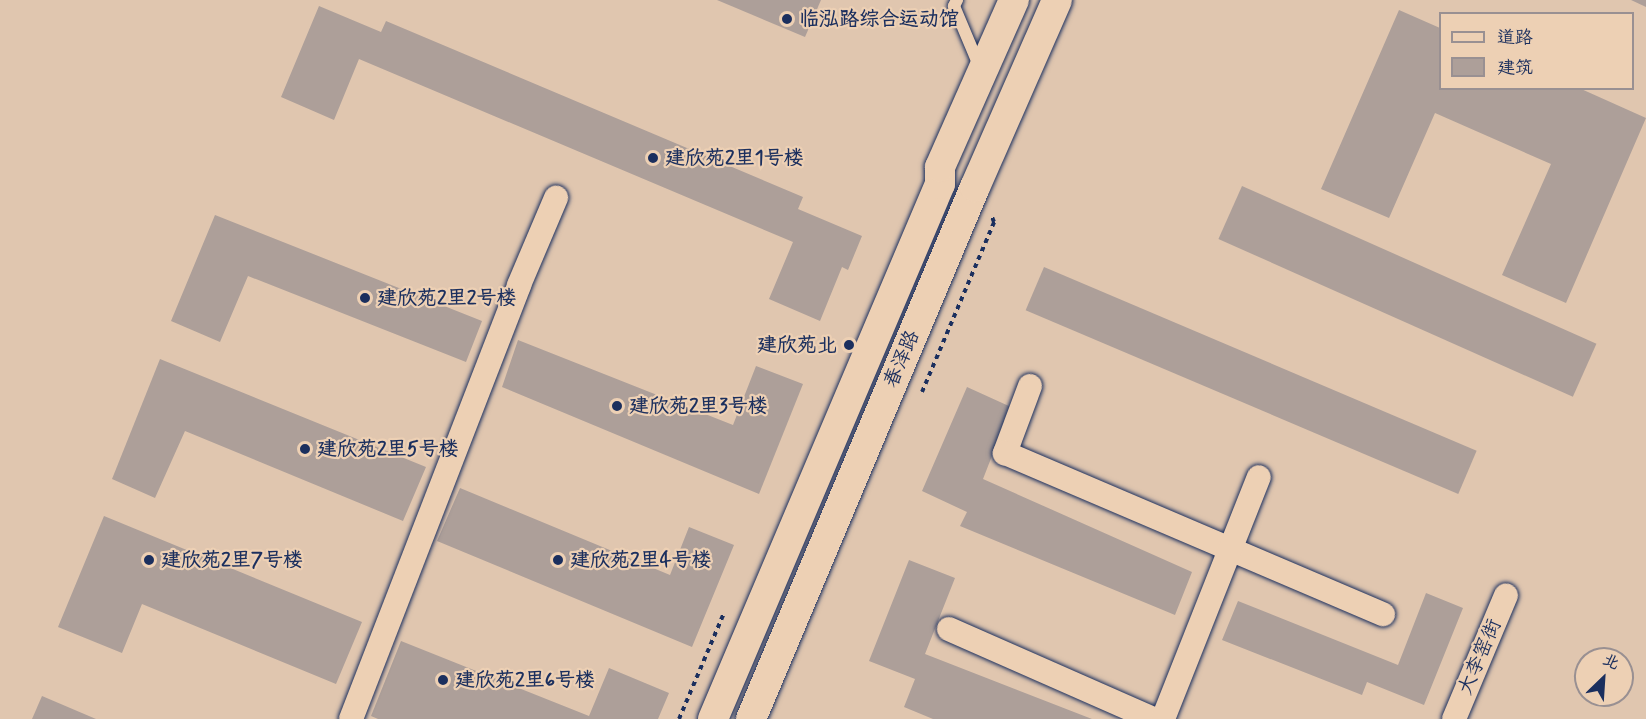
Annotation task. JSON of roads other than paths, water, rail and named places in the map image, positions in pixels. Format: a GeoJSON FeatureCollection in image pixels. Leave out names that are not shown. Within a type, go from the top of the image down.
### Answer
{"type":"FeatureCollection","features":[{"type":"Feature","properties":{"kind":"street","name":"春泽路"},"geometry":{"type":"LineString","coordinates":[[713,719],[940,184],[940,167],[1014,0]]}},
{"type":"Feature","properties":{"kind":"street","name":"春泽路"},"geometry":{"type":"LineString","coordinates":[[751,719],[975,187],[1057,0]]}},
{"type":"Feature","properties":{"kind":"street"},"geometry":{"type":"LineString","coordinates":[[351,719],[519,285],[556,198]]}},
{"type":"Feature","properties":{"kind":"street"},"geometry":{"type":"LineString","coordinates":[[1030,386],[1005,453],[1383,614]]}},
{"type":"Feature","properties":{"kind":"street"},"geometry":{"type":"LineString","coordinates":[[1163,719],[1259,477]]}},
{"type":"Feature","properties":{"kind":"street","name":"大李窑街"},"geometry":{"type":"LineString","coordinates":[[1454,719],[1506,595]]}},
{"type":"Feature","properties":{"kind":"street"},"geometry":{"type":"LineString","coordinates":[[949,629],[1153,719]]}},
{"type":"Feature","properties":{"kind":"lane"},"geometry":{"type":"LineString","coordinates":[[957,0],[954,6],[982,72]]}},
{"type":"Feature","properties":{"kind":"place","name":"临泓路综合运动馆"},"geometry":{"type":"Point","coordinates":[787,19]}},
{"type":"Feature","properties":{"kind":"place","name":"建欣苑2里1号楼"},"geometry":{"type":"Point","coordinates":[653,158]}},
{"type":"Feature","properties":{"kind":"place","name":"建欣苑2里2号楼"},"geometry":{"type":"Point","coordinates":[365,298]}},
{"type":"Feature","properties":{"kind":"place","name":"建欣苑北"},"geometry":{"type":"Point","coordinates":[849,345]}},
{"type":"Feature","properties":{"kind":"place","name":"建欣苑2里3号楼"},"geometry":{"type":"Point","coordinates":[617,406]}},
{"type":"Feature","properties":{"kind":"place","name":"建欣苑2里5号楼"},"geometry":{"type":"Point","coordinates":[305,449]}},
{"type":"Feature","properties":{"kind":"place","name":"建欣苑2里7号楼"},"geometry":{"type":"Point","coordinates":[149,560]}},
{"type":"Feature","properties":{"kind":"place","name":"建欣苑2里4号楼"},"geometry":{"type":"Point","coordinates":[558,560]}},
{"type":"Feature","properties":{"kind":"place","name":"建欣苑2里6号楼"},"geometry":{"type":"Point","coordinates":[443,680]}}]}
